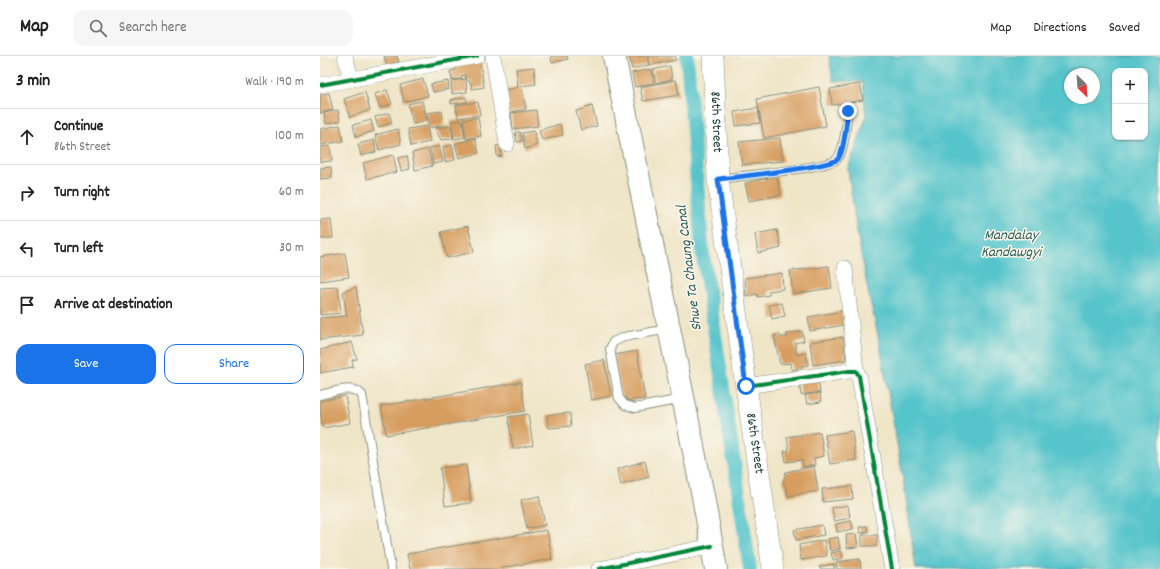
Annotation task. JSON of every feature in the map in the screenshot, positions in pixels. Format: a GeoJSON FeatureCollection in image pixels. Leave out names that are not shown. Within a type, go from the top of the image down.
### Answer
{"type":"FeatureCollection","features":[{"type":"Feature","properties":{"kind":"main road"},"geometry":{"type":"LineString","coordinates":[[614,56],[716,569]]}},
{"type":"Feature","properties":{"kind":"main road","name":"86th Street"},"geometry":{"type":"LineString","coordinates":[[713,56],[718,179],[773,569]]}},
{"type":"Feature","properties":{"kind":"street"},"geometry":{"type":"LineString","coordinates":[[346,56],[351,80]]}},
{"type":"Feature","properties":{"kind":"street"},"geometry":{"type":"LineString","coordinates":[[320,85],[351,80],[427,60],[477,56]]}},
{"type":"Feature","properties":{"kind":"street"},"geometry":{"type":"LineString","coordinates":[[493,56],[507,144]]}},
{"type":"Feature","properties":{"kind":"street"},"geometry":{"type":"LineString","coordinates":[[845,268],[856,371],[859,376],[892,569]]}},
{"type":"Feature","properties":{"kind":"street"},"geometry":{"type":"LineString","coordinates":[[746,386],[856,371]]}},
{"type":"Feature","properties":{"kind":"street"},"geometry":{"type":"LineString","coordinates":[[600,569],[712,546]]}},
{"type":"Feature","properties":{"kind":"lane"},"geometry":{"type":"LineString","coordinates":[[718,179],[816,166],[834,162],[838,159],[843,147],[848,111]]}},
{"type":"Feature","properties":{"kind":"lane"},"geometry":{"type":"LineString","coordinates":[[669,329],[624,337],[613,342],[610,349],[619,398],[625,405],[634,408],[683,398]]}},
{"type":"Feature","properties":{"kind":"lane"},"geometry":{"type":"LineString","coordinates":[[320,394],[352,389],[358,390],[362,395],[391,569]]}},
{"type":"Feature","properties":{"kind":"water","name":"Mandalay Kandawgyi"},"geometry":{"type":"Polygon","coordinates":[[[829,56],[1160,56],[1160,569],[916,569],[903,478],[879,340],[856,226],[848,169],[866,118],[863,82],[833,81],[829,56]]]}},
{"type":"Feature","properties":{"kind":"building"},"geometry":{"type":"Polygon","coordinates":[[[384,56],[397,56],[399,62],[387,66],[384,56]]]}},
{"type":"Feature","properties":{"kind":"building"},"geometry":{"type":"Polygon","coordinates":[[[551,56],[567,56],[568,59],[552,63],[551,56]]]}},
{"type":"Feature","properties":{"kind":"building"},"geometry":{"type":"Polygon","coordinates":[[[629,56],[647,56],[649,65],[632,69],[629,56]]]}},
{"type":"Feature","properties":{"kind":"building"},"geometry":{"type":"Polygon","coordinates":[[[648,56],[675,56],[676,60],[650,65],[648,56]]]}},
{"type":"Feature","properties":{"kind":"building"},"geometry":{"type":"Polygon","coordinates":[[[480,62],[484,87],[472,89],[471,83],[466,79],[465,75],[461,76],[462,79],[452,80],[450,71],[456,70],[455,67],[480,62]]]}},
{"type":"Feature","properties":{"kind":"building"},"geometry":{"type":"Polygon","coordinates":[[[670,66],[672,79],[656,83],[653,70],[670,66]]]}},
{"type":"Feature","properties":{"kind":"building"},"geometry":{"type":"Polygon","coordinates":[[[534,67],[536,84],[521,86],[526,109],[507,113],[501,91],[518,87],[516,69],[534,67]]]}},
{"type":"Feature","properties":{"kind":"building"},"geometry":{"type":"Polygon","coordinates":[[[651,69],[654,83],[635,87],[632,73],[651,69]]]}},
{"type":"Feature","properties":{"kind":"building"},"geometry":{"type":"Polygon","coordinates":[[[423,79],[428,96],[404,102],[400,85],[423,79]]]}},
{"type":"Feature","properties":{"kind":"building"},"geometry":{"type":"Polygon","coordinates":[[[466,79],[467,92],[452,94],[451,81],[466,79]]]}},
{"type":"Feature","properties":{"kind":"building"},"geometry":{"type":"Polygon","coordinates":[[[676,80],[679,95],[643,101],[640,87],[676,80]]]}},
{"type":"Feature","properties":{"kind":"building"},"geometry":{"type":"Polygon","coordinates":[[[448,81],[449,89],[433,92],[431,84],[448,81]]]}},
{"type":"Feature","properties":{"kind":"building"},"geometry":{"type":"Polygon","coordinates":[[[860,84],[863,100],[832,105],[830,89],[860,84]]]}},
{"type":"Feature","properties":{"kind":"building"},"geometry":{"type":"Polygon","coordinates":[[[819,87],[826,126],[764,138],[757,99],[819,87]]]}},
{"type":"Feature","properties":{"kind":"building"},"geometry":{"type":"Polygon","coordinates":[[[387,90],[392,104],[380,108],[375,94],[387,90]]]}},
{"type":"Feature","properties":{"kind":"building"},"geometry":{"type":"Polygon","coordinates":[[[365,92],[370,110],[350,117],[344,99],[365,92]]]}},
{"type":"Feature","properties":{"kind":"building"},"geometry":{"type":"Polygon","coordinates":[[[329,93],[333,110],[320,113],[320,95],[329,93]]]}},
{"type":"Feature","properties":{"kind":"building"},"geometry":{"type":"Polygon","coordinates":[[[466,97],[467,102],[451,104],[451,100],[466,97]]]}},
{"type":"Feature","properties":{"kind":"building"},"geometry":{"type":"Polygon","coordinates":[[[422,101],[427,120],[413,124],[408,104],[422,101]]]}},
{"type":"Feature","properties":{"kind":"building"},"geometry":{"type":"Polygon","coordinates":[[[478,102],[480,115],[458,118],[456,105],[478,102]]]}},
{"type":"Feature","properties":{"kind":"building"},"geometry":{"type":"Polygon","coordinates":[[[592,106],[597,126],[581,130],[576,111],[592,106]]]}},
{"type":"Feature","properties":{"kind":"building"},"geometry":{"type":"Polygon","coordinates":[[[758,108],[760,123],[736,126],[734,112],[758,108]]]}},
{"type":"Feature","properties":{"kind":"building"},"geometry":{"type":"Polygon","coordinates":[[[338,110],[340,121],[326,124],[324,113],[338,110]]]}},
{"type":"Feature","properties":{"kind":"building"},"geometry":{"type":"Polygon","coordinates":[[[536,110],[538,126],[513,129],[511,113],[536,110]]]}},
{"type":"Feature","properties":{"kind":"building"},"geometry":{"type":"Polygon","coordinates":[[[442,111],[444,125],[429,128],[427,113],[442,111]]]}},
{"type":"Feature","properties":{"kind":"building"},"geometry":{"type":"Polygon","coordinates":[[[389,113],[392,123],[378,127],[375,117],[389,113]]]}},
{"type":"Feature","properties":{"kind":"building"},"geometry":{"type":"Polygon","coordinates":[[[478,117],[481,136],[466,139],[463,120],[478,117]]]}},
{"type":"Feature","properties":{"kind":"building"},"geometry":{"type":"Polygon","coordinates":[[[371,120],[374,131],[356,137],[353,125],[371,120]]]}},
{"type":"Feature","properties":{"kind":"building"},"geometry":{"type":"Polygon","coordinates":[[[462,120],[465,137],[454,139],[451,121],[462,120]]]}},
{"type":"Feature","properties":{"kind":"building"},"geometry":{"type":"Polygon","coordinates":[[[560,124],[563,135],[542,140],[539,130],[560,124]]]}},
{"type":"Feature","properties":{"kind":"building"},"geometry":{"type":"Polygon","coordinates":[[[340,125],[343,141],[320,145],[320,129],[340,125]]]}},
{"type":"Feature","properties":{"kind":"building"},"geometry":{"type":"Polygon","coordinates":[[[427,126],[430,142],[411,146],[408,129],[427,126]]]}},
{"type":"Feature","properties":{"kind":"building"},"geometry":{"type":"Polygon","coordinates":[[[451,126],[453,139],[441,140],[435,128],[451,126]]]}},
{"type":"Feature","properties":{"kind":"building"},"geometry":{"type":"Polygon","coordinates":[[[398,129],[401,144],[379,150],[375,135],[398,129]]]}},
{"type":"Feature","properties":{"kind":"building"},"geometry":{"type":"Polygon","coordinates":[[[534,131],[537,145],[525,149],[522,133],[534,131]]]}},
{"type":"Feature","properties":{"kind":"building"},"geometry":{"type":"Polygon","coordinates":[[[515,132],[520,132],[522,141],[517,142],[515,132]]]}},
{"type":"Feature","properties":{"kind":"building"},"geometry":{"type":"Polygon","coordinates":[[[475,138],[479,153],[459,158],[455,144],[475,138]]]}},
{"type":"Feature","properties":{"kind":"building"},"geometry":{"type":"Polygon","coordinates":[[[780,138],[783,161],[742,165],[739,142],[780,138]]]}},
{"type":"Feature","properties":{"kind":"building"},"geometry":{"type":"Polygon","coordinates":[[[374,140],[376,152],[361,156],[358,144],[374,140]]]}},
{"type":"Feature","properties":{"kind":"building"},"geometry":{"type":"Polygon","coordinates":[[[452,145],[455,160],[445,162],[443,147],[452,145]]]}},
{"type":"Feature","properties":{"kind":"building"},"geometry":{"type":"Polygon","coordinates":[[[500,145],[502,156],[497,157],[496,146],[500,145]]]}},
{"type":"Feature","properties":{"kind":"building"},"geometry":{"type":"Polygon","coordinates":[[[330,146],[332,161],[320,162],[320,147],[330,146]]]}},
{"type":"Feature","properties":{"kind":"building"},"geometry":{"type":"Polygon","coordinates":[[[439,146],[443,162],[433,164],[430,148],[439,146]]]}},
{"type":"Feature","properties":{"kind":"building"},"geometry":{"type":"Polygon","coordinates":[[[428,149],[432,166],[415,170],[412,153],[428,149]]]}},
{"type":"Feature","properties":{"kind":"building"},"geometry":{"type":"Polygon","coordinates":[[[393,155],[397,172],[367,179],[363,163],[393,155]]]}},
{"type":"Feature","properties":{"kind":"building"},"geometry":{"type":"Polygon","coordinates":[[[407,156],[410,169],[401,171],[398,158],[407,156]]]}},
{"type":"Feature","properties":{"kind":"building"},"geometry":{"type":"Polygon","coordinates":[[[331,167],[332,178],[320,179],[320,168],[331,167]]]}},
{"type":"Feature","properties":{"kind":"building"},"geometry":{"type":"Polygon","coordinates":[[[777,176],[781,195],[749,201],[745,183],[777,176]]]}},
{"type":"Feature","properties":{"kind":"building"},"geometry":{"type":"Polygon","coordinates":[[[331,219],[333,238],[320,239],[320,220],[331,219]]]}},
{"type":"Feature","properties":{"kind":"building"},"geometry":{"type":"Polygon","coordinates":[[[468,226],[474,252],[447,258],[441,232],[468,226]]]}},
{"type":"Feature","properties":{"kind":"building"},"geometry":{"type":"Polygon","coordinates":[[[777,230],[781,248],[758,253],[755,234],[777,230]]]}},
{"type":"Feature","properties":{"kind":"building"},"geometry":{"type":"Polygon","coordinates":[[[345,253],[349,277],[320,281],[320,257],[345,253]]]}},
{"type":"Feature","properties":{"kind":"building"},"geometry":{"type":"Polygon","coordinates":[[[829,266],[832,288],[793,294],[790,271],[829,266]]]}},
{"type":"Feature","properties":{"kind":"building"},"geometry":{"type":"Polygon","coordinates":[[[782,273],[783,289],[769,291],[769,295],[758,297],[757,294],[746,296],[745,278],[782,273]]]}},
{"type":"Feature","properties":{"kind":"building"},"geometry":{"type":"Polygon","coordinates":[[[338,287],[341,313],[320,315],[320,288],[338,287]]]}},
{"type":"Feature","properties":{"kind":"building"},"geometry":{"type":"Polygon","coordinates":[[[356,287],[363,335],[320,340],[320,318],[347,316],[343,292],[356,287]]]}},
{"type":"Feature","properties":{"kind":"building"},"geometry":{"type":"Polygon","coordinates":[[[782,303],[785,316],[772,319],[769,305],[782,303]]]}},
{"type":"Feature","properties":{"kind":"building"},"geometry":{"type":"Polygon","coordinates":[[[842,311],[844,325],[810,331],[808,317],[842,311]]]}},
{"type":"Feature","properties":{"kind":"building"},"geometry":{"type":"Polygon","coordinates":[[[802,331],[804,341],[795,343],[797,355],[806,353],[808,365],[792,370],[791,363],[780,364],[774,336],[779,334],[780,337],[787,337],[787,334],[802,331]]]}},
{"type":"Feature","properties":{"kind":"building"},"geometry":{"type":"Polygon","coordinates":[[[843,337],[846,360],[813,365],[810,342],[843,337]]]}},
{"type":"Feature","properties":{"kind":"building"},"geometry":{"type":"Polygon","coordinates":[[[352,342],[357,359],[352,360],[353,367],[320,373],[320,350],[352,342]]]}},
{"type":"Feature","properties":{"kind":"building"},"geometry":{"type":"Polygon","coordinates":[[[637,351],[645,399],[622,401],[614,355],[637,351]]]}},
{"type":"Feature","properties":{"kind":"building"},"geometry":{"type":"Polygon","coordinates":[[[604,360],[611,396],[591,400],[585,364],[604,360]]]}},
{"type":"Feature","properties":{"kind":"building"},"geometry":{"type":"Polygon","coordinates":[[[818,378],[820,392],[801,395],[799,381],[818,378]]]}},
{"type":"Feature","properties":{"kind":"building"},"geometry":{"type":"Polygon","coordinates":[[[521,382],[525,411],[386,435],[381,406],[521,382]]]}},
{"type":"Feature","properties":{"kind":"building"},"geometry":{"type":"Polygon","coordinates":[[[820,393],[821,402],[807,404],[805,395],[820,393]]]}},
{"type":"Feature","properties":{"kind":"building"},"geometry":{"type":"Polygon","coordinates":[[[345,396],[350,423],[323,428],[320,412],[320,401],[345,396]]]}},
{"type":"Feature","properties":{"kind":"building"},"geometry":{"type":"Polygon","coordinates":[[[570,413],[571,426],[549,428],[547,415],[570,413]]]}},
{"type":"Feature","properties":{"kind":"building"},"geometry":{"type":"Polygon","coordinates":[[[528,414],[533,445],[513,449],[508,417],[528,414]]]}},
{"type":"Feature","properties":{"kind":"building"},"geometry":{"type":"Polygon","coordinates":[[[852,431],[856,460],[830,464],[825,435],[852,431]]]}},
{"type":"Feature","properties":{"kind":"building"},"geometry":{"type":"Polygon","coordinates":[[[820,432],[824,456],[814,458],[815,465],[803,467],[802,460],[786,462],[784,451],[789,451],[787,437],[820,432]]]}},
{"type":"Feature","properties":{"kind":"building"},"geometry":{"type":"Polygon","coordinates":[[[645,461],[649,477],[621,485],[617,469],[645,461]]]}},
{"type":"Feature","properties":{"kind":"building"},"geometry":{"type":"Polygon","coordinates":[[[466,465],[471,503],[445,506],[440,468],[466,465]]]}},
{"type":"Feature","properties":{"kind":"building"},"geometry":{"type":"Polygon","coordinates":[[[814,466],[818,491],[788,496],[783,482],[786,472],[814,466]]]}},
{"type":"Feature","properties":{"kind":"building"},"geometry":{"type":"Polygon","coordinates":[[[852,486],[853,499],[823,502],[822,489],[852,486]]]}},
{"type":"Feature","properties":{"kind":"building"},"geometry":{"type":"Polygon","coordinates":[[[539,496],[545,525],[527,529],[521,500],[539,496]]]}},
{"type":"Feature","properties":{"kind":"building"},"geometry":{"type":"Polygon","coordinates":[[[848,505],[850,518],[834,521],[832,508],[848,505]]]}},
{"type":"Feature","properties":{"kind":"building"},"geometry":{"type":"Polygon","coordinates":[[[851,521],[853,529],[837,532],[836,524],[851,521]]]}},
{"type":"Feature","properties":{"kind":"building"},"geometry":{"type":"Polygon","coordinates":[[[822,525],[824,535],[796,540],[794,530],[822,525]]]}},
{"type":"Feature","properties":{"kind":"building"},"geometry":{"type":"Polygon","coordinates":[[[867,526],[868,532],[860,533],[859,527],[867,526]]]}},
{"type":"Feature","properties":{"kind":"building"},"geometry":{"type":"Polygon","coordinates":[[[547,530],[552,559],[495,569],[410,569],[407,554],[547,530]]]}},
{"type":"Feature","properties":{"kind":"building"},"geometry":{"type":"Polygon","coordinates":[[[856,534],[858,547],[847,548],[846,535],[856,534]]]}},
{"type":"Feature","properties":{"kind":"building"},"geometry":{"type":"Polygon","coordinates":[[[862,535],[877,535],[877,546],[862,546],[862,535]]]}},
{"type":"Feature","properties":{"kind":"building"},"geometry":{"type":"Polygon","coordinates":[[[838,537],[840,549],[830,551],[828,539],[838,537]]]}},
{"type":"Feature","properties":{"kind":"building"},"geometry":{"type":"Polygon","coordinates":[[[824,540],[827,556],[801,560],[799,545],[824,540]]]}},
{"type":"Feature","properties":{"kind":"building"},"geometry":{"type":"Polygon","coordinates":[[[841,551],[843,558],[833,560],[831,553],[841,551]]]}},
{"type":"Feature","properties":{"kind":"building"},"geometry":{"type":"Polygon","coordinates":[[[860,559],[861,569],[837,569],[836,562],[860,559]]]}},
{"type":"Feature","properties":{"kind":"building"},"geometry":{"type":"Polygon","coordinates":[[[834,564],[835,569],[820,569],[819,567],[834,564]]]}},
{"type":"Feature","properties":{"kind":"waterway","name":"Shwe Ta Chaung Canal"},"geometry":{"type":"LineString","coordinates":[[687,56],[702,248],[750,569]]}},
{"type":"Feature","properties":{"kind":"cycle path"},"geometry":{"type":"LineString","coordinates":[[320,85],[477,56]]}},
{"type":"Feature","properties":{"kind":"cycle path"},"geometry":{"type":"LineString","coordinates":[[746,386],[856,371],[859,376],[892,569]]}},
{"type":"Feature","properties":{"kind":"cycle path"},"geometry":{"type":"LineString","coordinates":[[599,569],[712,546]]}},
{"type":"Feature","properties":{"kind":"route"},"geometry":{"type":"LineString","coordinates":[[746,386],[718,179],[816,166],[834,162],[838,159],[843,147],[848,111]]}}]}
